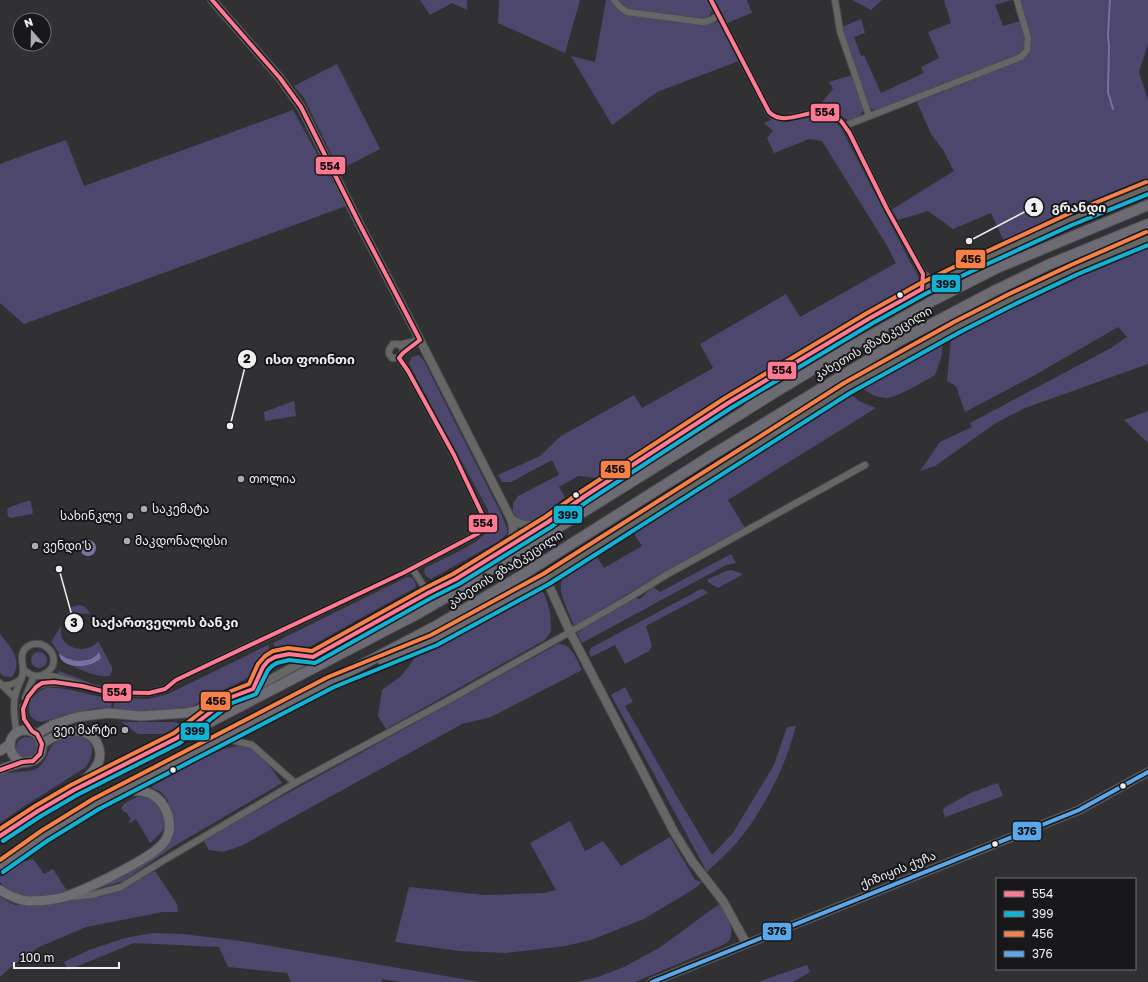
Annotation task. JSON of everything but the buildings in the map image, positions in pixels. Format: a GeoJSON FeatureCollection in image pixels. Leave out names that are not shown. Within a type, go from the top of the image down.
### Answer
{"type":"FeatureCollection","features":[{"type":"Feature","properties":{"kind":"highway","name":"კახეთის გზატკეცილი"},"geometry":{"type":"LineString","coordinates":[[0,836],[74,790],[376,637],[456,592],[774,393],[881,329],[997,268],[1148,205]]}},
{"type":"Feature","properties":{"kind":"highway","name":"კახეთის გზატკეცილი"},"geometry":{"type":"LineString","coordinates":[[0,867],[72,818],[436,626],[519,577],[746,434],[906,337],[994,291],[1050,264],[1148,224]]}},
{"type":"Feature","properties":{"kind":"highway"},"geometry":{"type":"LineString","coordinates":[[967,267],[997,268]]}},
{"type":"Feature","properties":{"kind":"highway"},"geometry":{"type":"LineString","coordinates":[[728,403],[774,393]]}},
{"type":"Feature","properties":{"kind":"highway"},"geometry":{"type":"LineString","coordinates":[[746,434],[784,427]]}},
{"type":"Feature","properties":{"kind":"highway"},"geometry":{"type":"LineString","coordinates":[[331,682],[434,640],[546,579]]}},
{"type":"Feature","properties":{"kind":"highway"},"geometry":{"type":"LineString","coordinates":[[177,738],[229,698]]}},
{"type":"Feature","properties":{"kind":"main road"},"geometry":{"type":"LineString","coordinates":[[22,762],[13,757],[10,752],[10,744],[13,737],[16,733],[21,731],[34,733],[52,725],[77,717],[108,713],[142,716],[186,713],[196,711],[229,698]]}},
{"type":"Feature","properties":{"kind":"main road"},"geometry":{"type":"LineString","coordinates":[[42,744],[57,735],[74,731],[85,732],[93,737],[100,749],[98,762],[93,771],[74,790]]}},
{"type":"Feature","properties":{"kind":"main road"},"geometry":{"type":"LineString","coordinates":[[0,770],[22,762],[33,762],[37,758],[40,754],[42,744],[34,733]]}},
{"type":"Feature","properties":{"kind":"main road"},"geometry":{"type":"LineString","coordinates":[[0,751],[10,744]]}},
{"type":"Feature","properties":{"kind":"main road"},"geometry":{"type":"LineString","coordinates":[[0,890],[13,897],[26,901],[38,901],[63,897],[99,882],[156,850],[165,841],[170,824],[163,804],[151,794],[137,791],[121,791]]}},
{"type":"Feature","properties":{"kind":"street"},"geometry":{"type":"LineString","coordinates":[[212,0],[280,78],[301,107],[352,210],[420,340],[514,526],[513,536],[509,547]]}},
{"type":"Feature","properties":{"kind":"street"},"geometry":{"type":"LineString","coordinates":[[614,0],[627,12],[703,22],[711,20],[719,15]]}},
{"type":"Feature","properties":{"kind":"street"},"geometry":{"type":"LineString","coordinates":[[711,0],[765,107],[774,117],[781,119],[823,112],[837,117],[849,132],[887,209],[923,274],[936,282]]}},
{"type":"Feature","properties":{"kind":"street"},"geometry":{"type":"LineString","coordinates":[[835,0],[840,31],[870,116]]}},
{"type":"Feature","properties":{"kind":"street"},"geometry":{"type":"LineString","coordinates":[[844,126],[1021,57],[1027,50],[1028,38],[1017,0]]}},
{"type":"Feature","properties":{"kind":"street","name":"კახეთის გზატკეცილი"},"geometry":{"type":"LineString","coordinates":[[229,698],[259,685],[456,579],[548,522],[585,496],[728,403],[870,318],[922,289],[1070,220],[1148,188]]}},
{"type":"Feature","properties":{"kind":"street"},"geometry":{"type":"LineString","coordinates":[[746,943],[723,901],[692,861],[674,832],[570,632],[546,579],[847,388],[964,323],[1012,299],[1148,238]]}},
{"type":"Feature","properties":{"kind":"street"},"geometry":{"type":"LineString","coordinates":[[922,289],[923,274]]}},
{"type":"Feature","properties":{"kind":"street"},"geometry":{"type":"LineString","coordinates":[[420,340],[401,355],[395,358],[391,356],[389,350],[393,344],[399,345],[420,340]]}},
{"type":"Feature","properties":{"kind":"street"},"geometry":{"type":"LineString","coordinates":[[23,669],[28,673],[37,676],[52,676],[106,692],[149,693],[165,689],[176,680],[412,568],[479,533],[483,524],[483,516],[454,455],[408,371],[401,355],[403,348],[399,345]]}},
{"type":"Feature","properties":{"kind":"street"},"geometry":{"type":"LineString","coordinates":[[63,897],[91,896],[121,887],[295,783],[570,632],[666,575],[865,465]]}},
{"type":"Feature","properties":{"kind":"street"},"geometry":{"type":"LineString","coordinates":[[510,518],[518,524],[527,525],[548,522]]}},
{"type":"Feature","properties":{"kind":"street"},"geometry":{"type":"LineString","coordinates":[[412,568],[428,593]]}},
{"type":"Feature","properties":{"kind":"street"},"geometry":{"type":"LineString","coordinates":[[16,733],[14,697],[21,679],[23,669],[21,661],[24,650],[31,645],[42,644],[50,649],[54,658],[49,671],[37,676],[24,700],[24,719],[34,733]]}},
{"type":"Feature","properties":{"kind":"street"},"geometry":{"type":"LineString","coordinates":[[1,684],[8,686],[21,679]]}},
{"type":"Feature","properties":{"kind":"street"},"geometry":{"type":"LineString","coordinates":[[23,710],[28,698],[36,687],[42,684],[54,682],[82,686]]}},
{"type":"Feature","properties":{"kind":"street"},"geometry":{"type":"LineString","coordinates":[[1,684],[14,697]]}},
{"type":"Feature","properties":{"kind":"street"},"geometry":{"type":"LineString","coordinates":[[215,742],[231,740],[252,745],[295,783]]}},
{"type":"Feature","properties":{"kind":"street","name":"ქიზიყის ქუჩა"},"geometry":{"type":"LineString","coordinates":[[652,982],[1079,810],[1148,772]]}},
{"type":"Feature","properties":{"kind":"shaded area"},"geometry":{"type":"Polygon","coordinates":[[[420,0],[467,0],[467,10],[452,3],[430,15],[420,0]]]}},
{"type":"Feature","properties":{"kind":"shaded area"},"geometry":{"type":"Polygon","coordinates":[[[499,0],[580,0],[565,53],[498,23],[499,0]]]}},
{"type":"Feature","properties":{"kind":"shaded area"},"geometry":{"type":"Polygon","coordinates":[[[606,0],[612,0],[622,11],[707,24],[719,22],[739,61],[657,92],[612,125],[571,56],[595,62],[606,0]]]}},
{"type":"Feature","properties":{"kind":"shaded area"},"geometry":{"type":"Polygon","coordinates":[[[617,0],[708,0],[712,11],[710,15],[704,19],[628,9],[621,5],[617,0]]]}},
{"type":"Feature","properties":{"kind":"shaded area"},"geometry":{"type":"Polygon","coordinates":[[[715,0],[747,0],[752,13],[727,23],[715,0]]]}},
{"type":"Feature","properties":{"kind":"shaded area"},"geometry":{"type":"Polygon","coordinates":[[[852,0],[882,0],[871,10],[852,0]]]}},
{"type":"Feature","properties":{"kind":"shaded area"},"geometry":{"type":"Polygon","coordinates":[[[944,0],[1012,0],[995,5],[1003,26],[1021,21],[1025,40],[1021,53],[1017,57],[885,107],[874,110],[871,109],[846,45],[842,27],[861,19],[865,33],[854,37],[861,56],[864,55],[881,93],[924,73],[921,67],[939,58],[928,32],[951,23],[944,0]]]}},
{"type":"Feature","properties":{"kind":"shaded area"},"geometry":{"type":"Polygon","coordinates":[[[1019,0],[1148,0],[1148,44],[1139,72],[1148,100],[1148,182],[1114,194],[1004,241],[991,213],[953,229],[928,211],[898,220],[891,210],[954,171],[943,150],[931,134],[917,102],[953,88],[952,86],[1028,51],[1019,0]]]}},
{"type":"Feature","properties":{"kind":"shaded area"},"geometry":{"type":"Polygon","coordinates":[[[337,64],[380,149],[339,170],[304,98],[294,86],[337,64]]]}},
{"type":"Feature","properties":{"kind":"shaded area"},"geometry":{"type":"Polygon","coordinates":[[[852,75],[863,108],[862,113],[856,119],[851,121],[828,109],[818,107],[833,89],[829,82],[852,75]]]}},
{"type":"Feature","properties":{"kind":"shaded area"},"geometry":{"type":"Polygon","coordinates":[[[293,110],[346,206],[24,324],[0,303],[0,164],[66,140],[84,186],[293,110]]]}},
{"type":"Feature","properties":{"kind":"shaded area"},"geometry":{"type":"Polygon","coordinates":[[[821,115],[828,116],[838,124],[842,130],[918,276],[919,283],[597,478],[578,476],[559,487],[565,497],[539,518],[527,522],[519,519],[513,512],[513,503],[518,496],[559,475],[552,460],[511,482],[502,482],[498,475],[540,456],[561,436],[634,395],[642,408],[713,368],[700,344],[786,294],[800,317],[896,263],[886,244],[822,141],[809,139],[774,153],[767,138],[773,131],[764,123],[771,120],[784,122],[821,115]]]}},
{"type":"Feature","properties":{"kind":"shaded area"},"geometry":{"type":"Polygon","coordinates":[[[1148,244],[1148,364],[1025,408],[996,423],[935,466],[920,471],[940,442],[972,427],[970,423],[1111,348],[1127,337],[1118,327],[1035,375],[965,412],[956,386],[947,381],[951,338],[1010,305],[1148,244]]]}},
{"type":"Feature","properties":{"kind":"shaded area"},"geometry":{"type":"Polygon","coordinates":[[[942,341],[942,355],[935,375],[918,385],[890,398],[879,397],[860,387],[942,341]]]}},
{"type":"Feature","properties":{"kind":"shaded area"},"geometry":{"type":"Polygon","coordinates":[[[419,355],[424,361],[500,511],[507,528],[507,534],[499,541],[431,579],[426,576],[424,572],[425,568],[459,551],[483,536],[487,531],[489,521],[488,510],[409,363],[412,357],[419,355]]]}},
{"type":"Feature","properties":{"kind":"shaded area"},"geometry":{"type":"Polygon","coordinates":[[[848,392],[859,401],[876,408],[728,500],[745,528],[657,576],[574,626],[561,590],[561,583],[564,577],[571,570],[595,554],[604,568],[642,546],[632,531],[848,392]]]}},
{"type":"Feature","properties":{"kind":"shaded area"},"geometry":{"type":"Polygon","coordinates":[[[294,401],[296,416],[265,421],[264,412],[294,401]]]}},
{"type":"Feature","properties":{"kind":"shaded area"},"geometry":{"type":"Polygon","coordinates":[[[1148,411],[1148,443],[1124,420],[1148,411]]]}},
{"type":"Feature","properties":{"kind":"shaded area"},"geometry":{"type":"Polygon","coordinates":[[[30,500],[33,512],[32,514],[10,518],[8,516],[7,509],[30,500]]]}},
{"type":"Feature","properties":{"kind":"shaded area"},"geometry":{"type":"Polygon","coordinates":[[[88,540],[94,542],[96,548],[94,554],[88,556],[82,554],[80,548],[82,542],[88,540]]]}},
{"type":"Feature","properties":{"kind":"shaded area"},"geometry":{"type":"Polygon","coordinates":[[[731,554],[736,563],[726,565],[582,643],[577,633],[632,598],[640,599],[653,587],[660,592],[731,554]]]}},
{"type":"Feature","properties":{"kind":"shaded area"},"geometry":{"type":"Polygon","coordinates":[[[731,570],[741,573],[742,575],[718,588],[708,582],[708,579],[731,570]]]}},
{"type":"Feature","properties":{"kind":"shaded area"},"geometry":{"type":"Polygon","coordinates":[[[407,577],[414,580],[416,587],[302,651],[289,649],[277,652],[273,643],[407,577]]]}},
{"type":"Feature","properties":{"kind":"shaded area"},"geometry":{"type":"Polygon","coordinates":[[[535,588],[544,593],[550,611],[551,631],[545,640],[386,729],[378,716],[382,690],[401,676],[415,658],[535,588]]]}},
{"type":"Feature","properties":{"kind":"shaded area"},"geometry":{"type":"Polygon","coordinates":[[[701,589],[708,593],[646,626],[652,646],[649,651],[625,664],[615,645],[591,657],[589,653],[591,648],[701,589]]]}},
{"type":"Feature","properties":{"kind":"shaded area"},"geometry":{"type":"Polygon","coordinates":[[[79,605],[86,608],[90,614],[73,613],[66,617],[72,607],[79,605]]]}},
{"type":"Feature","properties":{"kind":"shaded area"},"geometry":{"type":"Polygon","coordinates":[[[61,626],[62,638],[71,647],[81,649],[91,647],[98,641],[112,667],[110,676],[99,676],[92,674],[70,665],[60,658],[70,664],[97,662],[99,652],[91,658],[81,661],[65,658],[58,652],[51,642],[61,626]]]}},
{"type":"Feature","properties":{"kind":"shaded area"},"geometry":{"type":"Polygon","coordinates":[[[0,634],[8,644],[16,660],[17,665],[12,677],[3,676],[0,673],[0,634]]]}},
{"type":"Feature","properties":{"kind":"shaded area"},"geometry":{"type":"Polygon","coordinates":[[[558,644],[567,646],[573,652],[582,670],[491,717],[462,724],[241,846],[223,852],[209,850],[203,840],[558,644]]]}},
{"type":"Feature","properties":{"kind":"shaded area"},"geometry":{"type":"Polygon","coordinates":[[[268,645],[272,653],[256,666],[251,676],[195,705],[179,710],[127,711],[113,709],[115,698],[148,699],[168,694],[268,645]]]}},
{"type":"Feature","properties":{"kind":"shaded area"},"geometry":{"type":"Polygon","coordinates":[[[36,652],[42,652],[47,657],[45,666],[42,668],[36,668],[31,663],[31,657],[36,652]]]}},
{"type":"Feature","properties":{"kind":"shaded area"},"geometry":{"type":"Polygon","coordinates":[[[99,652],[101,658],[96,662],[84,666],[70,665],[61,659],[59,653],[68,659],[80,661],[91,659],[99,652]]]}},
{"type":"Feature","properties":{"kind":"shaded area"},"geometry":{"type":"Polygon","coordinates":[[[287,656],[296,657],[263,674],[272,662],[287,656]]]}},
{"type":"Feature","properties":{"kind":"shaded area"},"geometry":{"type":"Polygon","coordinates":[[[59,671],[96,685],[111,687],[111,689],[96,687],[57,675],[59,671]]]}},
{"type":"Feature","properties":{"kind":"shaded area"},"geometry":{"type":"Polygon","coordinates":[[[625,687],[633,702],[625,706],[712,855],[733,833],[774,765],[787,727],[796,726],[783,764],[772,789],[758,813],[736,843],[707,872],[611,695],[625,687]]]}},
{"type":"Feature","properties":{"kind":"shaded area"},"geometry":{"type":"Polygon","coordinates":[[[46,688],[71,690],[112,698],[111,709],[97,708],[41,722],[36,721],[29,712],[30,703],[35,695],[46,688]]]}},
{"type":"Feature","properties":{"kind":"shaded area"},"geometry":{"type":"Polygon","coordinates":[[[121,722],[174,722],[178,723],[179,726],[164,734],[138,734],[121,722]]]}},
{"type":"Feature","properties":{"kind":"shaded area"},"geometry":{"type":"Polygon","coordinates":[[[75,735],[87,739],[92,746],[91,756],[86,767],[0,823],[0,775],[36,769],[43,762],[56,741],[62,737],[75,735]]]}},
{"type":"Feature","properties":{"kind":"shaded area"},"geometry":{"type":"Polygon","coordinates":[[[27,737],[35,740],[38,748],[35,756],[27,759],[19,756],[16,748],[19,740],[27,737]]]}},
{"type":"Feature","properties":{"kind":"shaded area"},"geometry":{"type":"Polygon","coordinates":[[[238,746],[250,748],[268,764],[282,783],[176,845],[123,881],[97,889],[96,887],[166,844],[174,831],[175,821],[167,799],[161,792],[151,787],[205,757],[226,748],[238,746]]]}},
{"type":"Feature","properties":{"kind":"shaded area"},"geometry":{"type":"Polygon","coordinates":[[[998,783],[1003,796],[945,817],[943,811],[944,808],[970,793],[998,783]]]}},
{"type":"Feature","properties":{"kind":"shaded area"},"geometry":{"type":"Polygon","coordinates":[[[137,797],[144,797],[158,803],[163,816],[163,829],[161,833],[150,843],[136,819],[130,823],[129,821],[131,819],[121,808],[125,803],[137,797]]]}},
{"type":"Feature","properties":{"kind":"shaded area"},"geometry":{"type":"Polygon","coordinates":[[[570,821],[585,851],[603,841],[621,866],[670,837],[695,880],[702,882],[694,889],[644,919],[591,940],[565,946],[505,953],[459,951],[395,942],[409,887],[485,895],[544,893],[556,890],[530,843],[570,821]]]}},
{"type":"Feature","properties":{"kind":"shaded area"},"geometry":{"type":"Polygon","coordinates":[[[33,859],[44,874],[53,869],[67,891],[36,898],[27,898],[12,892],[0,882],[0,877],[15,864],[33,859]]]}},
{"type":"Feature","properties":{"kind":"shaded area"},"geometry":{"type":"Polygon","coordinates":[[[155,871],[177,904],[178,912],[163,912],[86,927],[39,947],[11,967],[0,977],[0,897],[15,905],[41,904],[99,897],[121,890],[155,871]]]}},
{"type":"Feature","properties":{"kind":"shaded area"},"geometry":{"type":"Polygon","coordinates":[[[722,902],[731,930],[730,940],[723,945],[635,982],[576,982],[598,977],[624,967],[659,948],[722,902]]]}},
{"type":"Feature","properties":{"kind":"shaded area"},"geometry":{"type":"Polygon","coordinates":[[[153,933],[183,934],[241,941],[480,982],[401,982],[382,979],[382,982],[291,982],[287,973],[228,967],[219,947],[134,943],[68,970],[64,962],[89,950],[125,938],[153,933]]]}},
{"type":"Feature","properties":{"kind":"shaded area"},"geometry":{"type":"Polygon","coordinates":[[[807,965],[810,972],[793,982],[758,982],[807,965]]]}},
{"type":"Feature","properties":{"kind":"waterway"},"geometry":{"type":"LineString","coordinates":[[1110,0],[1108,35],[1108,92],[1113,109]]}},
{"type":"Feature","properties":{"kind":"transit line","name":"554"},"geometry":{"type":"LineString","coordinates":[[0,770],[22,762],[33,761],[40,754],[42,744],[37,734],[32,731],[24,719],[23,709],[28,697],[36,687],[42,683],[54,682],[82,686],[106,692],[149,693],[165,689],[176,680],[403,573],[479,533],[483,524],[483,516],[454,455],[408,371],[399,358],[420,340],[301,107],[280,78],[212,0]]}},
{"type":"Feature","properties":{"kind":"transit line","name":"554"},"geometry":{"type":"LineString","coordinates":[[0,836],[74,790],[177,738],[229,698],[253,689],[263,667],[268,661],[275,657],[289,654],[313,657],[456,579],[548,522],[585,496],[728,403],[870,318],[922,289],[923,274],[887,209],[849,132],[837,117],[829,113],[820,112],[784,118],[776,117],[769,112],[711,0]]}},
{"type":"Feature","properties":{"kind":"transit line","name":"456"},"geometry":{"type":"LineString","coordinates":[[0,829],[71,785],[174,733],[226,693],[249,684],[258,664],[265,656],[273,651],[288,648],[312,651],[453,574],[545,517],[582,491],[725,398],[867,313],[919,284],[964,262],[1068,214],[1146,182]]}},
{"type":"Feature","properties":{"kind":"transit line","name":"399"},"geometry":{"type":"LineString","coordinates":[[3,841],[77,795],[180,743],[232,703],[256,694],[268,670],[277,663],[289,660],[315,663],[459,584],[551,527],[588,501],[731,408],[873,323],[925,294],[970,272],[1072,225],[1148,194]]}},
{"type":"Feature","properties":{"kind":"transit line","name":"456"},"geometry":{"type":"LineString","coordinates":[[0,860],[41,831],[93,799],[328,677],[431,635],[543,574],[844,383],[954,322],[1009,294],[1146,232]]}},
{"type":"Feature","properties":{"kind":"transit line","name":"399"},"geometry":{"type":"LineString","coordinates":[[3,872],[47,841],[99,809],[334,687],[437,645],[549,584],[850,393],[960,332],[1078,274],[1148,245]]}},
{"type":"Feature","properties":{"kind":"transit line","name":"376"},"geometry":{"type":"LineString","coordinates":[[652,982],[1079,810],[1148,772]]}},
{"type":"Feature","properties":{"kind":"place","name":"გრანდი"},"geometry":{"type":"Point","coordinates":[969,241]}},
{"type":"Feature","properties":{"kind":"place","name":"ისთ ფოინთი"},"geometry":{"type":"Point","coordinates":[230,426]}},
{"type":"Feature","properties":{"kind":"place","name":"თოლია"},"geometry":{"type":"Point","coordinates":[241,479]}},
{"type":"Feature","properties":{"kind":"place","name":"საკემატა"},"geometry":{"type":"Point","coordinates":[144,509]}},
{"type":"Feature","properties":{"kind":"place","name":"სახინკლე"},"geometry":{"type":"Point","coordinates":[130,516]}},
{"type":"Feature","properties":{"kind":"place","name":"მაკდონალდსი"},"geometry":{"type":"Point","coordinates":[127,541]}},
{"type":"Feature","properties":{"kind":"place","name":"ვენდი'ს"},"geometry":{"type":"Point","coordinates":[35,546]}},
{"type":"Feature","properties":{"kind":"place","name":"საქართველოს ბანკი"},"geometry":{"type":"Point","coordinates":[59,569]}},
{"type":"Feature","properties":{"kind":"place","name":"ვეი მარტი"},"geometry":{"type":"Point","coordinates":[125,730]}}]}
